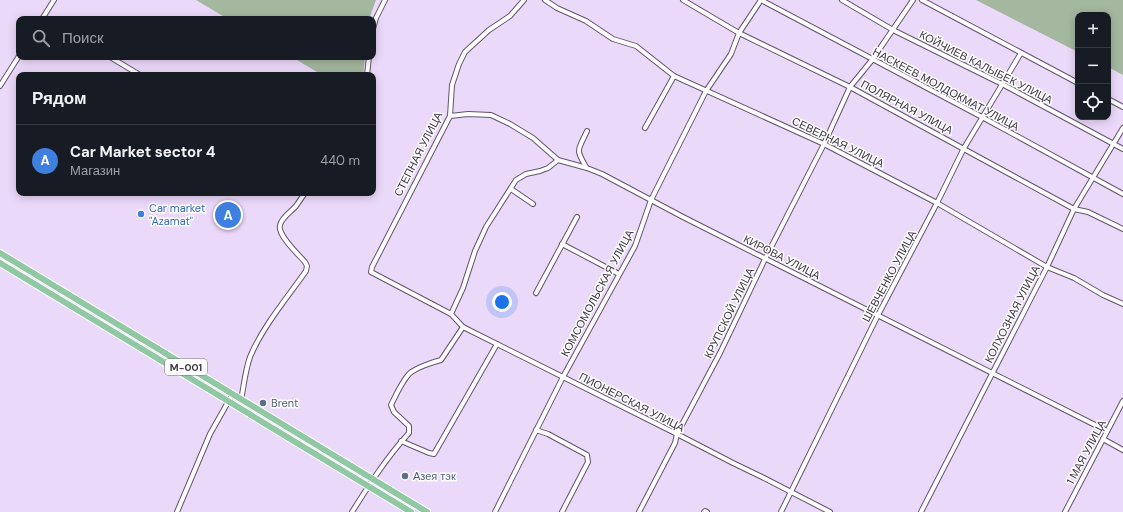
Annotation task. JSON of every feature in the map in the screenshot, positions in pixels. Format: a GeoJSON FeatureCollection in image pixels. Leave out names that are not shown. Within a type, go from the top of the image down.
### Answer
{"type":"FeatureCollection","features":[{"type":"Feature","properties":{"kind":"main road","name":"M-001"},"geometry":{"type":"LineString","coordinates":[[0,253],[427,512]]}},
{"type":"Feature","properties":{"kind":"main road","name":"M-001"},"geometry":{"type":"LineString","coordinates":[[0,263],[411,512]]}},
{"type":"Feature","properties":{"kind":"main road"},"geometry":{"type":"LineString","coordinates":[[273,429],[277,422]]}},
{"type":"Feature","properties":{"kind":"street"},"geometry":{"type":"LineString","coordinates":[[44,16],[54,0]]}},
{"type":"Feature","properties":{"kind":"street"},"geometry":{"type":"LineString","coordinates":[[376,18],[385,0]]}},
{"type":"Feature","properties":{"kind":"street","name":"СТЕПНАЯ УЛИЦА"},"geometry":{"type":"LineString","coordinates":[[372,267],[450,116],[452,85],[465,52],[489,30],[510,16],[524,0]]}},
{"type":"Feature","properties":{"kind":"street","name":"СЕВЕРНАЯ УЛИЦА"},"geometry":{"type":"LineString","coordinates":[[546,0],[557,8],[586,21],[613,40],[636,46],[674,76],[824,144],[937,202],[1047,267],[1074,278],[1102,295],[1123,304]]}},
{"type":"Feature","properties":{"kind":"street","name":"ПОЛЯРНАЯ УЛИЦА"},"geometry":{"type":"LineString","coordinates":[[683,0],[739,32],[850,87],[1074,209],[1088,212],[1123,229]]}},
{"type":"Feature","properties":{"kind":"street","name":"КОМСОМОЛЬСКАЯ УЛИЦА"},"geometry":{"type":"LineString","coordinates":[[495,512],[563,377],[635,246],[651,200],[706,91],[731,54],[739,32],[761,0]]}},
{"type":"Feature","properties":{"kind":"street","name":"НАСКЕЕВ МОЛДОКМАТ УЛИЦА"},"geometry":{"type":"LineString","coordinates":[[761,0],[1094,177],[1123,194]]}},
{"type":"Feature","properties":{"kind":"street","name":"КОЙЧИЕВ КАЛЫБЕК УЛИЦА"},"geometry":{"type":"LineString","coordinates":[[842,0],[893,30],[1002,84],[1123,149]]}},
{"type":"Feature","properties":{"kind":"street","name":"КРУПСКОЙ УЛИЦА"},"geometry":{"type":"LineString","coordinates":[[639,512],[824,144],[850,87],[872,60],[913,0]]}},
{"type":"Feature","properties":{"kind":"street"},"geometry":{"type":"LineString","coordinates":[[922,0],[1075,82]]}},
{"type":"Feature","properties":{"kind":"street","name":"ШЕВЧЕНКО УЛИЦА"},"geometry":{"type":"LineString","coordinates":[[781,512],[878,315],[964,148],[1021,53]]}},
{"type":"Feature","properties":{"kind":"street"},"geometry":{"type":"LineString","coordinates":[[0,86],[16,60]]}},
{"type":"Feature","properties":{"kind":"street"},"geometry":{"type":"LineString","coordinates":[[115,60],[135,72]]}},
{"type":"Feature","properties":{"kind":"street"},"geometry":{"type":"LineString","coordinates":[[367,72],[369,60]]}},
{"type":"Feature","properties":{"kind":"street"},"geometry":{"type":"LineString","coordinates":[[645,128],[674,76]]}},
{"type":"Feature","properties":{"kind":"street"},"geometry":{"type":"LineString","coordinates":[[1111,101],[1123,107]]}},
{"type":"Feature","properties":{"kind":"street","name":"КИРОВА УЛИЦА"},"geometry":{"type":"LineString","coordinates":[[450,116],[468,114],[491,115],[510,124],[533,138],[558,160],[602,174],[765,259],[1106,431]]}},
{"type":"Feature","properties":{"kind":"street","name":"КОЛХОЗНАЯ УЛИЦА"},"geometry":{"type":"LineString","coordinates":[[921,512],[1047,267],[1074,209],[1123,128]]}},
{"type":"Feature","properties":{"kind":"street"},"geometry":{"type":"LineString","coordinates":[[586,168],[578,154],[587,131]]}},
{"type":"Feature","properties":{"kind":"street"},"geometry":{"type":"LineString","coordinates":[[451,314],[463,288],[472,259],[486,227],[516,180],[526,174],[548,168],[558,160]]}},
{"type":"Feature","properties":{"kind":"street"},"geometry":{"type":"LineString","coordinates":[[511,189],[533,204]]}},
{"type":"Feature","properties":{"kind":"street"},"geometry":{"type":"LineString","coordinates":[[241,400],[246,370],[250,357],[270,321],[306,271],[307,266],[305,262],[281,234],[279,228],[280,223],[303,196]]}},
{"type":"Feature","properties":{"kind":"street"},"geometry":{"type":"LineString","coordinates":[[536,293],[577,217]]}},
{"type":"Feature","properties":{"kind":"street"},"geometry":{"type":"LineString","coordinates":[[562,244],[620,274]]}},
{"type":"Feature","properties":{"kind":"street","name":"ПИОНЕРСКАЯ УЛИЦА"},"geometry":{"type":"LineString","coordinates":[[372,267],[371,272],[375,275],[451,314],[463,327],[830,512]]}},
{"type":"Feature","properties":{"kind":"street"},"geometry":{"type":"LineString","coordinates":[[352,512],[368,486],[409,433],[409,426],[394,412],[391,405],[399,390],[410,374],[433,362],[441,360],[463,327]]}},
{"type":"Feature","properties":{"kind":"street"},"geometry":{"type":"LineString","coordinates":[[401,442],[434,454],[497,344]]}},
{"type":"Feature","properties":{"kind":"street"},"geometry":{"type":"LineString","coordinates":[[177,512],[210,434],[232,395]]}},
{"type":"Feature","properties":{"kind":"street","name":"1 МАЯ УЛИЦА"},"geometry":{"type":"LineString","coordinates":[[1065,512],[1123,401]]}},
{"type":"Feature","properties":{"kind":"street"},"geometry":{"type":"LineString","coordinates":[[536,430],[548,434],[587,455],[588,462],[562,512]]}},
{"type":"Feature","properties":{"kind":"street"},"geometry":{"type":"LineString","coordinates":[[1103,438],[1123,450]]}},
{"type":"Feature","properties":{"kind":"green space"},"geometry":{"type":"Polygon","coordinates":[[[196,0],[376,0],[370,16],[223,16],[196,0]]]}},
{"type":"Feature","properties":{"kind":"green space"},"geometry":{"type":"Polygon","coordinates":[[[976,0],[1123,0],[1123,75],[1111,69],[1111,12],[1075,12],[1075,50],[976,0]]]}},
{"type":"Feature","properties":{"kind":"green space"},"geometry":{"type":"Polygon","coordinates":[[[297,60],[365,60],[363,72],[317,72],[297,60]]]}},
{"type":"Feature","properties":{"kind":"place","name":"Car market \"Azamat\""},"geometry":{"type":"Point","coordinates":[141,214]}},
{"type":"Feature","properties":{"kind":"place","name":"Car Market sector 4"},"geometry":{"type":"Point","coordinates":[228,215]}},
{"type":"Feature","properties":{"kind":"place","name":"Brent"},"geometry":{"type":"Point","coordinates":[263,403]}},
{"type":"Feature","properties":{"kind":"place","name":"Азея тэк"},"geometry":{"type":"Point","coordinates":[405,476]}}]}
